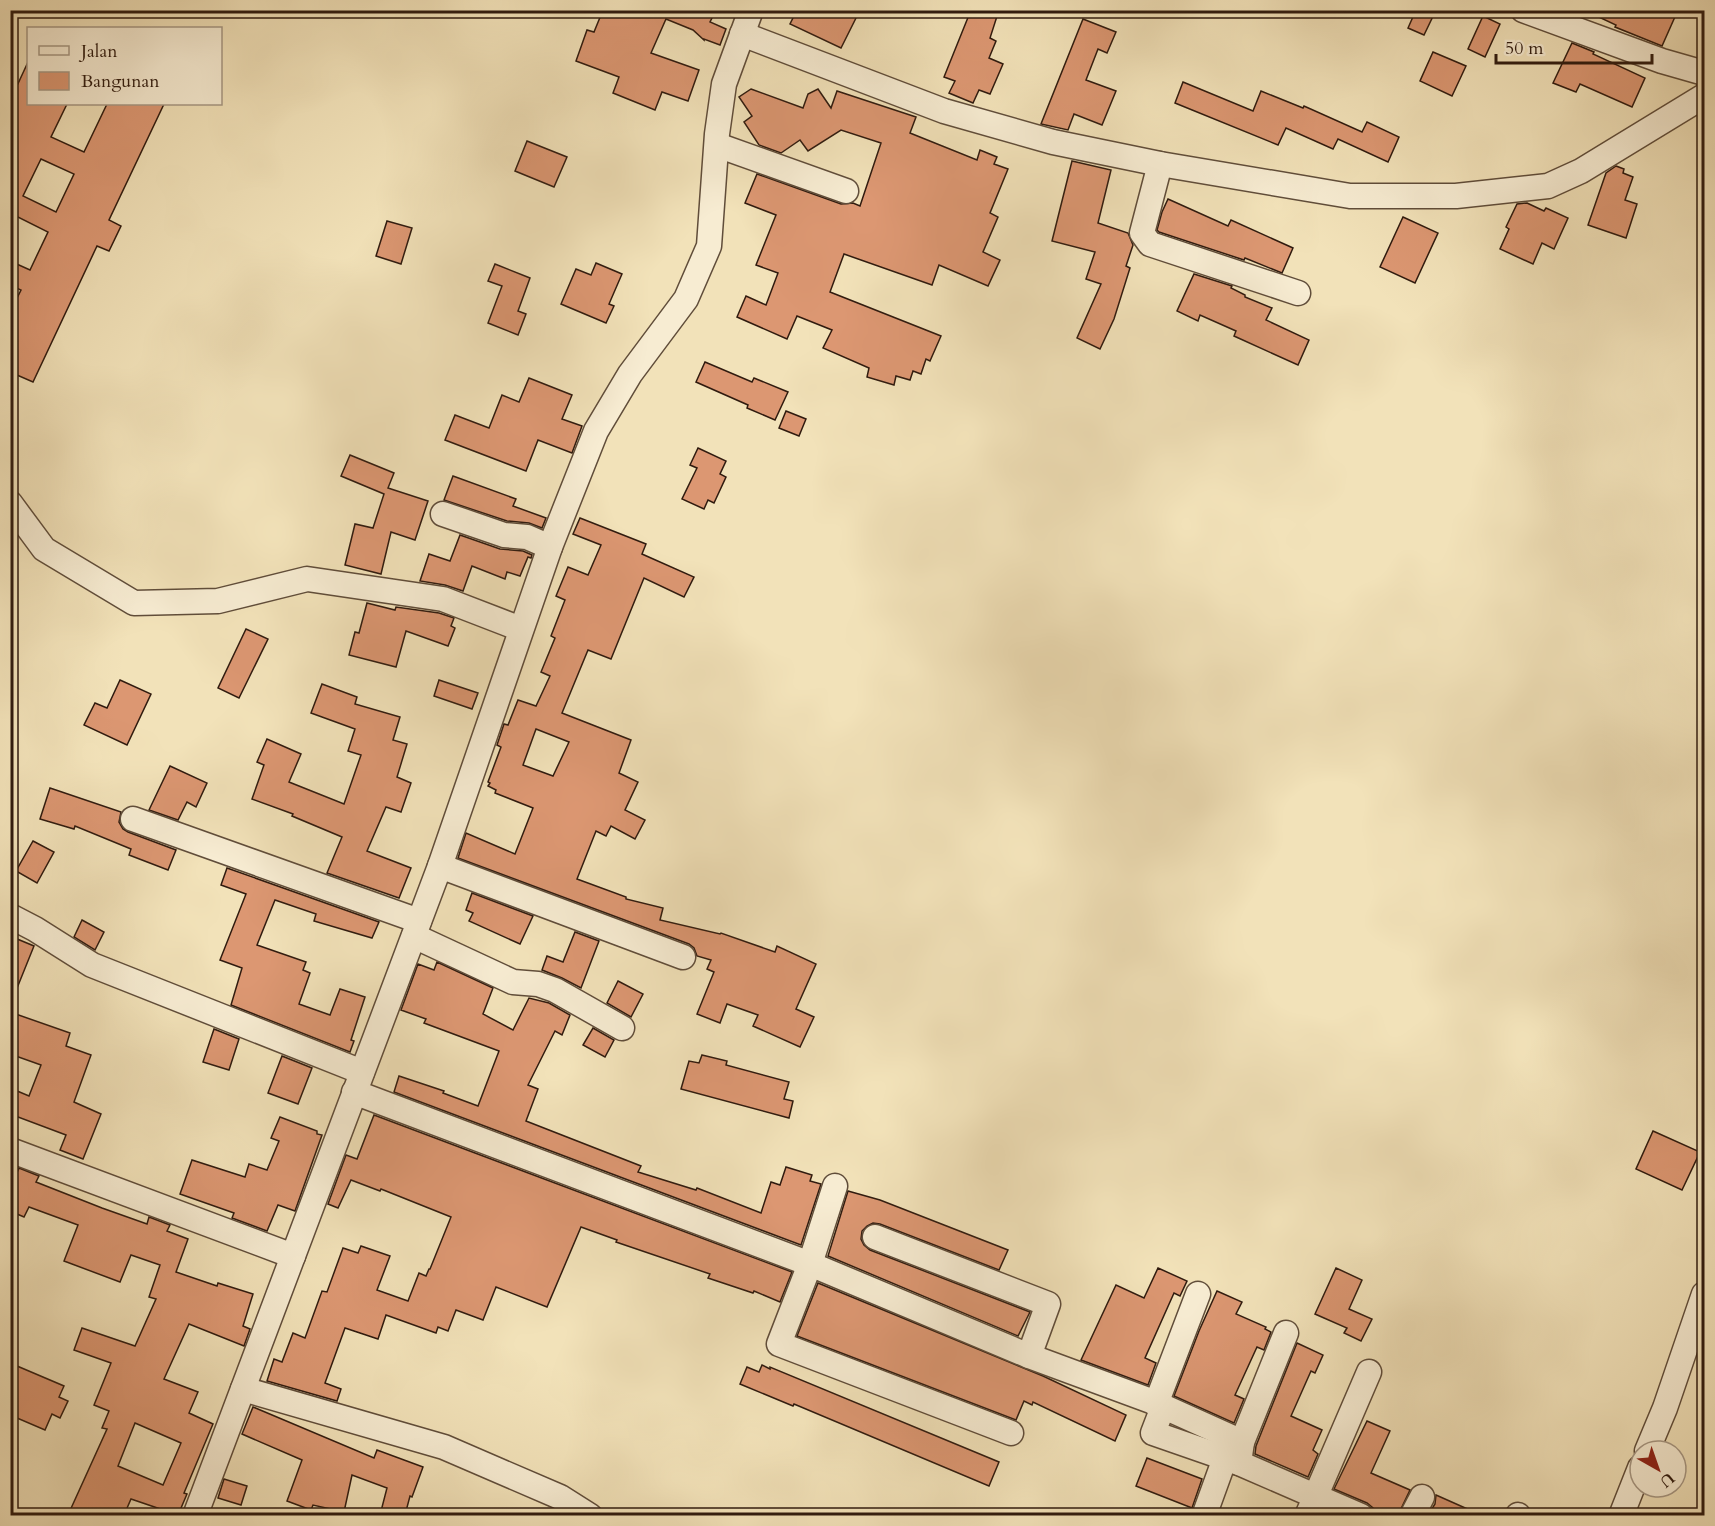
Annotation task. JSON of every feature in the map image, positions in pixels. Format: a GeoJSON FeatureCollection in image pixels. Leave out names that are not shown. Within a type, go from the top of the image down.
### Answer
{"type":"FeatureCollection","features":[{"type":"Feature","properties":{"kind":"street"},"geometry":{"type":"LineString","coordinates":[[195,1515],[440,866],[521,628],[596,431],[630,374],[686,298],[708,246],[724,84],[751,10]]}},
{"type":"Feature","properties":{"kind":"street"},"geometry":{"type":"LineString","coordinates":[[1523,10],[1662,61],[1704,73]]}},
{"type":"Feature","properties":{"kind":"street"},"geometry":{"type":"LineString","coordinates":[[742,34],[944,111],[1053,142],[1160,164],[1350,196],[1456,196],[1548,186],[1581,171],[1704,96]]}},
{"type":"Feature","properties":{"kind":"street"},"geometry":{"type":"LineString","coordinates":[[717,145],[846,191]]}},
{"type":"Feature","properties":{"kind":"street"},"geometry":{"type":"LineString","coordinates":[[1160,164],[1142,233],[1150,244],[1298,293]]}},
{"type":"Feature","properties":{"kind":"street"},"geometry":{"type":"LineString","coordinates":[[10,504],[44,549],[134,603],[218,601],[307,579],[443,599],[521,628]]}},
{"type":"Feature","properties":{"kind":"street"},"geometry":{"type":"LineString","coordinates":[[443,514],[504,535],[527,537],[550,548]]}},
{"type":"Feature","properties":{"kind":"street"},"geometry":{"type":"LineString","coordinates":[[133,819],[416,929],[513,982],[538,984],[555,990],[622,1028]]}},
{"type":"Feature","properties":{"kind":"street"},"geometry":{"type":"LineString","coordinates":[[440,866],[682,957]]}},
{"type":"Feature","properties":{"kind":"street"},"geometry":{"type":"LineString","coordinates":[[10,916],[92,965],[358,1082],[810,1264],[1029,1356],[1160,1406],[1311,1506],[1361,1515]]}},
{"type":"Feature","properties":{"kind":"street"},"geometry":{"type":"LineString","coordinates":[[10,1150],[293,1256]]}},
{"type":"Feature","properties":{"kind":"street"},"geometry":{"type":"LineString","coordinates":[[835,1186],[810,1264],[778,1344],[1011,1432]]}},
{"type":"Feature","properties":{"kind":"street"},"geometry":{"type":"LineString","coordinates":[[875,1237],[1048,1304],[1029,1356]]}},
{"type":"Feature","properties":{"kind":"street"},"geometry":{"type":"LineString","coordinates":[[1160,1406],[1198,1294]]}},
{"type":"Feature","properties":{"kind":"street"},"geometry":{"type":"LineString","coordinates":[[1652,1439],[1704,1294]]}},
{"type":"Feature","properties":{"kind":"street"},"geometry":{"type":"LineString","coordinates":[[1204,1515],[1235,1454],[1286,1333]]}},
{"type":"Feature","properties":{"kind":"street"},"geometry":{"type":"LineString","coordinates":[[1311,1506],[1369,1372]]}},
{"type":"Feature","properties":{"kind":"street"},"geometry":{"type":"LineString","coordinates":[[243,1389],[444,1447],[560,1497],[591,1515]]}},
{"type":"Feature","properties":{"kind":"street"},"geometry":{"type":"LineString","coordinates":[[1621,1515],[1628,1498]]}},
{"type":"Feature","properties":{"kind":"building"},"geometry":{"type":"Polygon","coordinates":[[[603,10],[700,10],[713,16],[710,22],[726,29],[720,45],[704,40],[693,30],[666,19],[651,53],[699,70],[688,101],[662,92],[655,110],[613,93],[619,77],[576,61],[587,30],[594,32],[603,10]]]}},
{"type":"Feature","properties":{"kind":"building"},"geometry":{"type":"Polygon","coordinates":[[[797,10],[860,10],[841,48],[790,24],[797,10]]]}},
{"type":"Feature","properties":{"kind":"building"},"geometry":{"type":"Polygon","coordinates":[[[971,10],[999,10],[990,38],[996,41],[989,58],[1003,64],[990,94],[979,90],[973,103],[949,93],[955,81],[944,77],[971,10]]]}},
{"type":"Feature","properties":{"kind":"building"},"geometry":{"type":"Polygon","coordinates":[[[1416,10],[1436,10],[1424,35],[1408,28],[1416,10]]]}},
{"type":"Feature","properties":{"kind":"building"},"geometry":{"type":"Polygon","coordinates":[[[1584,10],[1678,10],[1662,46],[1615,27],[1616,25],[1584,10]]]}},
{"type":"Feature","properties":{"kind":"building"},"geometry":{"type":"Polygon","coordinates":[[[1483,16],[1500,24],[1485,57],[1468,49],[1483,16]]]}},
{"type":"Feature","properties":{"kind":"building"},"geometry":{"type":"Polygon","coordinates":[[[1083,19],[1116,32],[1107,53],[1098,49],[1086,80],[1116,91],[1102,125],[1074,114],[1068,130],[1041,124],[1083,19]]]}},
{"type":"Feature","properties":{"kind":"building"},"geometry":{"type":"Polygon","coordinates":[[[1572,43],[1645,78],[1632,107],[1580,84],[1576,92],[1553,83],[1572,43]]]}},
{"type":"Feature","properties":{"kind":"building"},"geometry":{"type":"Polygon","coordinates":[[[1433,52],[1466,66],[1452,96],[1420,81],[1433,52]]]}},
{"type":"Feature","properties":{"kind":"building"},"geometry":{"type":"Polygon","coordinates":[[[27,64],[27,105],[67,105],[51,137],[84,152],[107,105],[164,105],[109,220],[121,226],[109,251],[97,246],[33,382],[10,372],[10,312],[21,290],[10,285],[10,261],[30,270],[48,232],[14,215],[10,223],[10,101],[27,64]],[[41,159],[23,196],[56,212],[74,174],[41,159]]]}},
{"type":"Feature","properties":{"kind":"building"},"geometry":{"type":"Polygon","coordinates":[[[1183,82],[1253,111],[1261,91],[1303,108],[1304,106],[1362,132],[1367,122],[1399,137],[1388,162],[1338,139],[1333,149],[1286,128],[1278,145],[1175,103],[1183,82]]]}},
{"type":"Feature","properties":{"kind":"building"},"geometry":{"type":"Polygon","coordinates":[[[751,89],[803,108],[808,94],[818,89],[831,108],[837,91],[916,117],[910,133],[977,160],[980,150],[997,157],[994,164],[1008,169],[990,213],[998,217],[983,252],[1000,260],[988,286],[939,265],[932,285],[844,254],[830,292],[941,336],[930,361],[926,359],[921,374],[913,371],[910,380],[896,376],[894,385],[867,377],[869,368],[823,348],[832,330],[797,316],[787,339],[737,317],[746,296],[766,305],[778,273],[756,265],[776,215],[745,203],[757,174],[841,204],[853,203],[860,206],[881,143],[841,130],[808,151],[800,140],[781,153],[759,145],[744,122],[752,116],[739,97],[751,89]]]}},
{"type":"Feature","properties":{"kind":"building"},"geometry":{"type":"Polygon","coordinates":[[[527,141],[567,157],[554,187],[515,171],[527,141]]]}},
{"type":"Feature","properties":{"kind":"building"},"geometry":{"type":"Polygon","coordinates":[[[1072,161],[1111,170],[1098,223],[1128,233],[1133,245],[1126,266],[1130,268],[1114,319],[1100,349],[1077,338],[1101,284],[1086,279],[1095,252],[1052,241],[1072,161]]]}},
{"type":"Feature","properties":{"kind":"building"},"geometry":{"type":"Polygon","coordinates":[[[1616,166],[1624,169],[1623,173],[1633,177],[1625,200],[1637,204],[1626,238],[1588,225],[1606,173],[1616,166]]]}},
{"type":"Feature","properties":{"kind":"building"},"geometry":{"type":"Polygon","coordinates":[[[1168,199],[1228,226],[1231,220],[1293,248],[1282,273],[1245,258],[1244,260],[1159,232],[1157,230],[1168,199]]]}},
{"type":"Feature","properties":{"kind":"building"},"geometry":{"type":"Polygon","coordinates":[[[1527,203],[1544,211],[1546,208],[1568,218],[1554,249],[1542,243],[1533,264],[1500,249],[1509,229],[1506,227],[1517,204],[1527,203]]]}},
{"type":"Feature","properties":{"kind":"building"},"geometry":{"type":"Polygon","coordinates":[[[1403,217],[1438,233],[1415,283],[1380,267],[1403,217]]]}},
{"type":"Feature","properties":{"kind":"building"},"geometry":{"type":"Polygon","coordinates":[[[387,221],[412,228],[401,264],[376,256],[387,221]]]}},
{"type":"Feature","properties":{"kind":"building"},"geometry":{"type":"Polygon","coordinates":[[[596,263],[622,274],[609,304],[614,306],[606,323],[561,304],[576,269],[591,275],[596,263]]]}},
{"type":"Feature","properties":{"kind":"building"},"geometry":{"type":"Polygon","coordinates":[[[495,264],[530,278],[518,311],[526,314],[518,335],[488,323],[502,286],[488,281],[495,264]]]}},
{"type":"Feature","properties":{"kind":"building"},"geometry":{"type":"Polygon","coordinates":[[[1194,274],[1232,286],[1231,288],[1245,297],[1272,308],[1266,320],[1309,340],[1298,365],[1234,336],[1236,331],[1200,315],[1198,321],[1177,311],[1194,274]]]}},
{"type":"Feature","properties":{"kind":"building"},"geometry":{"type":"Polygon","coordinates":[[[705,362],[752,382],[754,378],[788,392],[775,420],[747,408],[748,405],[696,382],[705,362]]]}},
{"type":"Feature","properties":{"kind":"building"},"geometry":{"type":"Polygon","coordinates":[[[529,378],[572,395],[562,419],[582,426],[572,453],[538,440],[526,471],[445,440],[455,415],[489,428],[502,395],[519,402],[529,378]]]}},
{"type":"Feature","properties":{"kind":"building"},"geometry":{"type":"Polygon","coordinates":[[[786,411],[806,419],[799,436],[779,428],[786,411]]]}},
{"type":"Feature","properties":{"kind":"building"},"geometry":{"type":"Polygon","coordinates":[[[698,448],[726,461],[720,474],[726,477],[714,503],[708,500],[704,509],[682,499],[697,468],[690,465],[698,448]]]}},
{"type":"Feature","properties":{"kind":"building"},"geometry":{"type":"Polygon","coordinates":[[[350,455],[394,473],[388,488],[428,501],[415,540],[391,532],[381,574],[345,565],[355,524],[373,528],[384,494],[341,476],[350,455]]]}},
{"type":"Feature","properties":{"kind":"building"},"geometry":{"type":"Polygon","coordinates":[[[453,476],[516,499],[513,506],[546,518],[542,528],[529,523],[507,521],[444,500],[453,476]]]}},
{"type":"Feature","properties":{"kind":"building"},"geometry":{"type":"Polygon","coordinates":[[[580,518],[646,544],[642,554],[694,577],[684,597],[644,578],[611,659],[588,650],[562,713],[631,740],[619,773],[638,782],[625,810],[645,820],[635,839],[611,826],[606,836],[596,831],[577,879],[626,897],[626,899],[663,908],[660,920],[721,933],[775,952],[777,946],[816,964],[796,1009],[814,1017],[800,1047],[753,1026],[758,1015],[727,1004],[720,1023],[697,1014],[714,972],[707,969],[711,960],[697,956],[694,948],[689,944],[458,858],[466,833],[515,854],[533,808],[495,793],[496,790],[488,786],[490,783],[488,782],[501,747],[497,745],[504,724],[508,725],[518,700],[536,706],[550,676],[541,672],[555,638],[551,636],[565,600],[556,596],[568,567],[588,575],[601,545],[573,534],[580,518]],[[536,729],[523,765],[553,776],[569,742],[536,729]]]}},
{"type":"Feature","properties":{"kind":"building"},"geometry":{"type":"Polygon","coordinates":[[[460,535],[500,549],[523,551],[532,555],[531,558],[528,557],[520,576],[507,572],[505,579],[472,566],[463,591],[420,581],[429,554],[450,561],[460,535]]]}},
{"type":"Feature","properties":{"kind":"building"},"geometry":{"type":"Polygon","coordinates":[[[367,603],[395,610],[396,607],[439,613],[454,618],[451,626],[455,628],[448,646],[406,631],[396,667],[349,655],[355,632],[359,633],[367,603]]]}},
{"type":"Feature","properties":{"kind":"building"},"geometry":{"type":"Polygon","coordinates":[[[246,629],[268,639],[239,698],[218,688],[246,629]]]}},
{"type":"Feature","properties":{"kind":"building"},"geometry":{"type":"Polygon","coordinates":[[[120,680],[151,694],[127,745],[84,725],[95,703],[107,708],[120,680]]]}},
{"type":"Feature","properties":{"kind":"building"},"geometry":{"type":"Polygon","coordinates":[[[439,680],[478,693],[472,709],[434,696],[439,680]]]}},
{"type":"Feature","properties":{"kind":"building"},"geometry":{"type":"Polygon","coordinates":[[[322,684],[357,697],[355,704],[400,717],[393,740],[407,744],[397,777],[411,783],[401,812],[386,807],[367,851],[411,868],[399,898],[327,873],[342,837],[292,816],[293,814],[252,799],[264,765],[257,762],[267,739],[301,754],[289,782],[344,804],[361,755],[348,751],[355,729],[311,713],[322,684]]]}},
{"type":"Feature","properties":{"kind":"building"},"geometry":{"type":"Polygon","coordinates":[[[170,766],[207,783],[196,807],[187,802],[178,820],[149,810],[170,766]]]}},
{"type":"Feature","properties":{"kind":"building"},"geometry":{"type":"Polygon","coordinates":[[[50,788],[121,812],[119,822],[123,829],[176,850],[168,870],[129,855],[131,849],[75,826],[74,829],[40,819],[50,788]]]}},
{"type":"Feature","properties":{"kind":"building"},"geometry":{"type":"Polygon","coordinates":[[[33,841],[54,852],[37,883],[16,871],[33,841]]]}},
{"type":"Feature","properties":{"kind":"building"},"geometry":{"type":"Polygon","coordinates":[[[227,868],[379,922],[372,938],[314,921],[316,914],[275,900],[257,945],[306,962],[303,970],[310,973],[299,1004],[330,1015],[340,989],[365,997],[351,1040],[354,1041],[350,1052],[231,1005],[242,968],[220,960],[246,894],[221,885],[227,868]]]}},
{"type":"Feature","properties":{"kind":"building"},"geometry":{"type":"Polygon","coordinates":[[[472,893],[533,916],[520,944],[469,921],[473,913],[466,910],[472,893]]]}},
{"type":"Feature","properties":{"kind":"building"},"geometry":{"type":"Polygon","coordinates":[[[82,920],[104,932],[95,950],[74,937],[82,920]]]}},
{"type":"Feature","properties":{"kind":"building"},"geometry":{"type":"Polygon","coordinates":[[[575,932],[599,941],[581,988],[542,970],[547,956],[563,962],[575,932]]]}},
{"type":"Feature","properties":{"kind":"building"},"geometry":{"type":"Polygon","coordinates":[[[10,936],[34,946],[11,1003],[10,1003],[10,936]]]}},
{"type":"Feature","properties":{"kind":"building"},"geometry":{"type":"Polygon","coordinates":[[[437,962],[493,988],[483,1014],[513,1030],[529,998],[549,1003],[570,1015],[562,1035],[555,1031],[528,1085],[538,1089],[526,1121],[641,1166],[638,1172],[696,1190],[697,1188],[761,1213],[771,1182],[780,1185],[786,1167],[812,1175],[810,1181],[821,1184],[801,1245],[394,1092],[399,1076],[444,1091],[443,1093],[478,1106],[499,1051],[424,1023],[426,1019],[401,1010],[418,964],[434,970],[437,962]]]}},
{"type":"Feature","properties":{"kind":"building"},"geometry":{"type":"Polygon","coordinates":[[[618,981],[643,994],[631,1017],[607,1003],[618,981]]]}},
{"type":"Feature","properties":{"kind":"building"},"geometry":{"type":"Polygon","coordinates":[[[10,1012],[70,1033],[66,1046],[91,1055],[74,1102],[101,1114],[83,1159],[60,1150],[66,1135],[10,1114],[10,1088],[29,1096],[41,1065],[10,1054],[10,1012]]]}},
{"type":"Feature","properties":{"kind":"building"},"geometry":{"type":"Polygon","coordinates":[[[593,1028],[614,1040],[605,1057],[583,1045],[593,1028]]]}},
{"type":"Feature","properties":{"kind":"building"},"geometry":{"type":"Polygon","coordinates":[[[214,1029],[239,1039],[229,1070],[203,1062],[214,1029]]]}},
{"type":"Feature","properties":{"kind":"building"},"geometry":{"type":"Polygon","coordinates":[[[702,1055],[727,1061],[726,1065],[789,1082],[784,1099],[793,1101],[789,1118],[681,1089],[689,1061],[699,1063],[702,1055]]]}},
{"type":"Feature","properties":{"kind":"building"},"geometry":{"type":"Polygon","coordinates":[[[282,1056],[312,1068],[298,1104],[268,1093],[282,1056]]]}},
{"type":"Feature","properties":{"kind":"building"},"geometry":{"type":"Polygon","coordinates":[[[374,1115],[792,1272],[780,1302],[754,1291],[753,1293],[708,1278],[710,1274],[616,1242],[617,1240],[581,1227],[547,1307],[496,1287],[483,1320],[456,1310],[448,1331],[438,1327],[436,1333],[386,1315],[378,1339],[345,1328],[325,1383],[341,1389],[337,1401],[267,1381],[274,1359],[282,1362],[293,1333],[305,1338],[322,1291],[327,1292],[343,1248],[358,1253],[361,1246],[390,1256],[377,1290],[408,1301],[419,1273],[426,1276],[430,1269],[451,1217],[381,1189],[380,1191],[351,1180],[338,1208],[328,1204],[346,1155],[357,1159],[374,1115]]]}},
{"type":"Feature","properties":{"kind":"building"},"geometry":{"type":"Polygon","coordinates":[[[280,1117],[322,1135],[295,1211],[278,1205],[267,1231],[232,1218],[234,1213],[180,1194],[192,1160],[245,1177],[249,1164],[267,1170],[279,1141],[271,1138],[280,1117]]]}},
{"type":"Feature","properties":{"kind":"building"},"geometry":{"type":"Polygon","coordinates":[[[1653,1131],[1700,1152],[1682,1190],[1636,1169],[1653,1131]]]}},
{"type":"Feature","properties":{"kind":"building"},"geometry":{"type":"Polygon","coordinates":[[[19,1168],[39,1176],[36,1182],[102,1208],[147,1224],[149,1217],[170,1225],[167,1231],[188,1239],[176,1272],[217,1286],[218,1283],[253,1294],[243,1326],[250,1329],[244,1346],[189,1324],[164,1379],[198,1392],[189,1413],[213,1424],[184,1493],[187,1494],[178,1515],[131,1499],[124,1515],[68,1515],[107,1429],[102,1428],[109,1411],[94,1405],[111,1363],[74,1350],[82,1328],[135,1346],[156,1299],[149,1297],[160,1265],[131,1255],[120,1282],[64,1261],[78,1225],[29,1207],[24,1217],[10,1211],[10,1173],[16,1175],[19,1168]],[[135,1423],[118,1466],[163,1485],[181,1443],[135,1423]]]}},
{"type":"Feature","properties":{"kind":"building"},"geometry":{"type":"Polygon","coordinates":[[[848,1191],[880,1200],[1008,1250],[999,1270],[880,1224],[873,1223],[867,1226],[862,1231],[861,1239],[870,1250],[1030,1312],[1018,1336],[828,1256],[848,1191]]]}},
{"type":"Feature","properties":{"kind":"building"},"geometry":{"type":"Polygon","coordinates":[[[1158,1268],[1187,1281],[1180,1296],[1174,1293],[1145,1358],[1156,1363],[1148,1385],[1081,1360],[1116,1285],[1144,1298],[1158,1268]]]}},
{"type":"Feature","properties":{"kind":"building"},"geometry":{"type":"Polygon","coordinates":[[[1336,1268],[1362,1280],[1349,1309],[1372,1319],[1361,1341],[1344,1333],[1347,1328],[1315,1314],[1336,1268]]]}},
{"type":"Feature","properties":{"kind":"building"},"geometry":{"type":"Polygon","coordinates":[[[818,1283],[1043,1376],[1126,1415],[1115,1441],[1033,1402],[1032,1405],[1024,1401],[1016,1420],[797,1336],[818,1283]]]}},
{"type":"Feature","properties":{"kind":"building"},"geometry":{"type":"Polygon","coordinates":[[[1217,1291],[1242,1302],[1236,1314],[1266,1327],[1265,1329],[1271,1332],[1264,1350],[1257,1347],[1235,1395],[1244,1399],[1234,1423],[1174,1396],[1217,1291]]]}},
{"type":"Feature","properties":{"kind":"building"},"geometry":{"type":"Polygon","coordinates":[[[1297,1343],[1323,1355],[1315,1373],[1311,1371],[1291,1416],[1322,1430],[1313,1450],[1318,1454],[1308,1477],[1255,1454],[1256,1446],[1297,1343]]]}},
{"type":"Feature","properties":{"kind":"building"},"geometry":{"type":"Polygon","coordinates":[[[10,1363],[64,1386],[59,1397],[68,1401],[60,1418],[52,1414],[45,1430],[10,1415],[10,1363]]]}},
{"type":"Feature","properties":{"kind":"building"},"geometry":{"type":"Polygon","coordinates":[[[762,1365],[999,1462],[989,1486],[794,1404],[793,1406],[740,1384],[747,1367],[759,1372],[762,1365]]]}},
{"type":"Feature","properties":{"kind":"building"},"geometry":{"type":"Polygon","coordinates":[[[253,1407],[374,1458],[377,1450],[423,1467],[412,1497],[410,1496],[405,1515],[380,1515],[387,1488],[352,1475],[344,1512],[313,1505],[311,1510],[287,1501],[302,1460],[242,1434],[253,1407]]]}},
{"type":"Feature","properties":{"kind":"building"},"geometry":{"type":"Polygon","coordinates":[[[1367,1421],[1390,1431],[1371,1473],[1410,1490],[1398,1515],[1375,1515],[1373,1508],[1367,1503],[1334,1489],[1367,1421]]]}},
{"type":"Feature","properties":{"kind":"building"},"geometry":{"type":"Polygon","coordinates":[[[1147,1458],[1202,1479],[1192,1508],[1136,1486],[1147,1458]]]}},
{"type":"Feature","properties":{"kind":"building"},"geometry":{"type":"Polygon","coordinates":[[[224,1479],[247,1486],[241,1505],[218,1498],[224,1479]]]}},
{"type":"Feature","properties":{"kind":"building"},"geometry":{"type":"Polygon","coordinates":[[[1436,1495],[1481,1515],[1428,1515],[1435,1504],[1436,1495]]]}}]}
